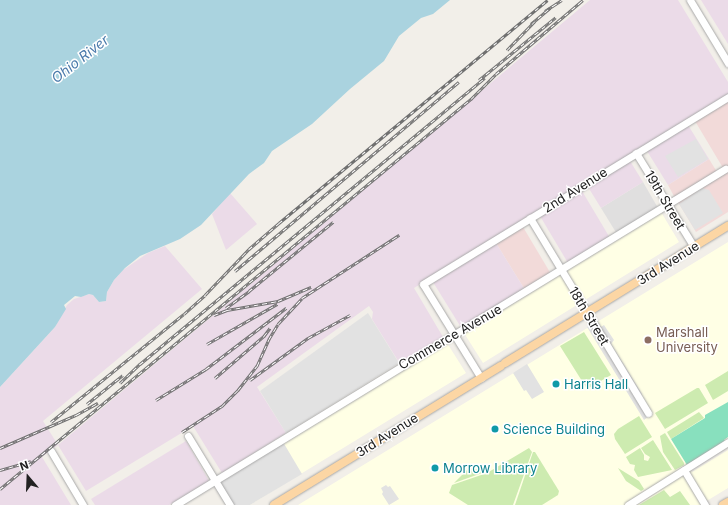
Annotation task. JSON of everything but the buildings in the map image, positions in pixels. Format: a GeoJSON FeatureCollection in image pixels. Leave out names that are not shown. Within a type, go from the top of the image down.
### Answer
{"type":"FeatureCollection","features":[{"type":"Feature","properties":{"kind":"main road","name":"3rd Avenue"},"geometry":{"type":"LineString","coordinates":[[274,505],[694,247],[727,229]]}},
{"type":"Feature","properties":{"kind":"main road"},"geometry":{"type":"LineString","coordinates":[[723,505],[728,502]]}},
{"type":"Feature","properties":{"kind":"street"},"geometry":{"type":"LineString","coordinates":[[690,0],[728,63]]}},
{"type":"Feature","properties":{"kind":"street","name":"2nd Avenue"},"geometry":{"type":"LineString","coordinates":[[454,335],[423,284],[728,97]]}},
{"type":"Feature","properties":{"kind":"street","name":"19th Street"},"geometry":{"type":"LineString","coordinates":[[636,153],[694,247]]}},
{"type":"Feature","properties":{"kind":"street","name":"Commerce Avenue"},"geometry":{"type":"LineString","coordinates":[[175,505],[562,270],[725,169]]}},
{"type":"Feature","properties":{"kind":"street","name":"18th Street"},"geometry":{"type":"LineString","coordinates":[[530,218],[648,413]]}},
{"type":"Feature","properties":{"kind":"street"},"geometry":{"type":"LineString","coordinates":[[454,335],[481,378]]}},
{"type":"Feature","properties":{"kind":"street"},"geometry":{"type":"LineString","coordinates":[[188,436],[230,505]]}},
{"type":"Feature","properties":{"kind":"street"},"geometry":{"type":"LineString","coordinates":[[628,505],[728,442]]}},
{"type":"Feature","properties":{"kind":"street"},"geometry":{"type":"LineString","coordinates":[[50,451],[83,505]]}},
{"type":"Feature","properties":{"kind":"street"},"geometry":{"type":"LineString","coordinates":[[684,470],[704,505]]}},
{"type":"Feature","properties":{"kind":"shaded area"},"geometry":{"type":"Polygon","coordinates":[[[590,0],[678,0],[728,82],[728,95],[414,288],[443,337],[400,364],[372,319],[373,312],[369,306],[257,387],[286,433],[222,473],[193,426],[86,491],[58,445],[590,0]]]}},
{"type":"Feature","properties":{"kind":"shaded area"},"geometry":{"type":"Polygon","coordinates":[[[701,0],[728,0],[728,44],[701,0]]]}},
{"type":"Feature","properties":{"kind":"shaded area"},"geometry":{"type":"Polygon","coordinates":[[[728,101],[728,212],[696,232],[678,202],[726,173],[695,121],[728,101]]]}},
{"type":"Feature","properties":{"kind":"shaded area"},"geometry":{"type":"Polygon","coordinates":[[[688,125],[709,159],[668,185],[647,151],[688,125]]]}},
{"type":"Feature","properties":{"kind":"shaded area"},"geometry":{"type":"Polygon","coordinates":[[[696,139],[708,159],[678,177],[665,156],[696,139]]]}},
{"type":"Feature","properties":{"kind":"shaded area"},"geometry":{"type":"Polygon","coordinates":[[[709,159],[717,172],[675,198],[668,185],[709,159]]]}},
{"type":"Feature","properties":{"kind":"shaded area"},"geometry":{"type":"Polygon","coordinates":[[[630,161],[643,182],[601,208],[588,187],[630,161]]]}},
{"type":"Feature","properties":{"kind":"shaded area"},"geometry":{"type":"Polygon","coordinates":[[[643,182],[658,208],[617,234],[601,208],[643,182]]]}},
{"type":"Feature","properties":{"kind":"shaded area"},"geometry":{"type":"Polygon","coordinates":[[[702,188],[709,190],[723,213],[695,230],[679,204],[702,188]]]}},
{"type":"Feature","properties":{"kind":"shaded area"},"geometry":{"type":"Polygon","coordinates":[[[582,191],[610,238],[568,263],[540,216],[582,191]]]}},
{"type":"Feature","properties":{"kind":"shaded area"},"geometry":{"type":"Polygon","coordinates":[[[230,193],[257,224],[226,250],[212,214],[230,193]]]}},
{"type":"Feature","properties":{"kind":"shaded area"},"geometry":{"type":"Polygon","coordinates":[[[661,212],[679,242],[483,363],[464,333],[661,212]]]}},
{"type":"Feature","properties":{"kind":"shaded area"},"geometry":{"type":"Polygon","coordinates":[[[523,227],[551,274],[525,290],[496,243],[523,227]]]}},
{"type":"Feature","properties":{"kind":"shaded area","name":"Marshall University"},"geometry":{"type":"Polygon","coordinates":[[[728,242],[728,438],[687,464],[692,472],[728,450],[728,488],[700,505],[298,505],[728,242]]]}},
{"type":"Feature","properties":{"kind":"shaded area"},"geometry":{"type":"Polygon","coordinates":[[[496,243],[525,290],[462,329],[433,282],[496,243]]]}},
{"type":"Feature","properties":{"kind":"shaded area"},"geometry":{"type":"Polygon","coordinates":[[[165,246],[202,289],[43,421],[58,445],[42,457],[71,505],[0,505],[0,387],[55,327],[67,305],[74,299],[89,294],[93,295],[99,302],[106,301],[107,292],[114,280],[123,270],[148,253],[165,246]]]}},
{"type":"Feature","properties":{"kind":"shaded area"},"geometry":{"type":"Polygon","coordinates":[[[368,313],[399,363],[286,433],[260,391],[368,313]]]}},
{"type":"Feature","properties":{"kind":"shaded area"},"geometry":{"type":"Polygon","coordinates":[[[597,321],[601,327],[604,325],[614,340],[611,344],[642,394],[639,396],[650,415],[644,420],[587,327],[597,321]]]}},
{"type":"Feature","properties":{"kind":"shaded area"},"geometry":{"type":"Polygon","coordinates":[[[447,343],[466,373],[250,505],[226,479],[447,343]]]}},
{"type":"Feature","properties":{"kind":"shaded area"},"geometry":{"type":"Polygon","coordinates":[[[527,364],[544,392],[532,399],[526,390],[524,391],[513,373],[527,364]]]}},
{"type":"Feature","properties":{"kind":"shaded area"},"geometry":{"type":"Polygon","coordinates":[[[186,441],[209,481],[169,505],[95,505],[91,499],[186,441]]]}},
{"type":"Feature","properties":{"kind":"shaded area"},"geometry":{"type":"Polygon","coordinates":[[[283,442],[302,474],[250,505],[234,505],[219,481],[283,442]]]}},
{"type":"Feature","properties":{"kind":"shaded area"},"geometry":{"type":"Polygon","coordinates":[[[386,485],[388,487],[390,486],[399,499],[389,505],[382,494],[383,492],[381,488],[386,485]]]}},
{"type":"Feature","properties":{"kind":"green space"},"geometry":{"type":"Polygon","coordinates":[[[584,332],[611,375],[587,389],[560,346],[584,332]]]}},
{"type":"Feature","properties":{"kind":"green space"},"geometry":{"type":"Polygon","coordinates":[[[728,371],[728,391],[713,400],[705,385],[728,371]]]}},
{"type":"Feature","properties":{"kind":"green space"},"geometry":{"type":"Polygon","coordinates":[[[699,388],[708,403],[665,429],[655,413],[699,388]]]}},
{"type":"Feature","properties":{"kind":"green space"},"geometry":{"type":"Polygon","coordinates":[[[728,402],[728,437],[724,440],[725,441],[687,465],[671,439],[705,418],[705,415],[728,402]]]}},
{"type":"Feature","properties":{"kind":"green space"},"geometry":{"type":"Polygon","coordinates":[[[699,412],[704,418],[671,439],[667,432],[699,412]]]}},
{"type":"Feature","properties":{"kind":"green space"},"geometry":{"type":"Polygon","coordinates":[[[639,416],[652,437],[625,454],[615,439],[614,434],[618,429],[639,416]]]}},
{"type":"Feature","properties":{"kind":"green space"},"geometry":{"type":"Polygon","coordinates":[[[665,433],[684,463],[684,465],[675,470],[663,452],[660,436],[665,433]]]}},
{"type":"Feature","properties":{"kind":"green space"},"geometry":{"type":"Polygon","coordinates":[[[653,440],[672,470],[638,477],[634,470],[635,465],[630,464],[626,457],[640,448],[644,455],[644,460],[648,461],[650,457],[645,454],[641,448],[653,440]]]}},
{"type":"Feature","properties":{"kind":"green space"},"geometry":{"type":"Polygon","coordinates":[[[529,448],[532,452],[513,505],[468,505],[449,493],[452,485],[487,473],[529,448]]]}},
{"type":"Feature","properties":{"kind":"green space"},"geometry":{"type":"Polygon","coordinates":[[[533,452],[535,452],[559,491],[558,495],[542,505],[515,505],[533,452]]]}},
{"type":"Feature","properties":{"kind":"green space"},"geometry":{"type":"Polygon","coordinates":[[[469,468],[481,470],[482,473],[454,483],[469,468]]]}},
{"type":"Feature","properties":{"kind":"green space"},"geometry":{"type":"Polygon","coordinates":[[[618,468],[639,481],[644,489],[641,491],[626,481],[618,468]]]}},
{"type":"Feature","properties":{"kind":"green space"},"geometry":{"type":"Polygon","coordinates":[[[664,490],[670,497],[680,491],[690,505],[639,505],[664,490]]]}},
{"type":"Feature","properties":{"kind":"water","name":"Ohio River"},"geometry":{"type":"Polygon","coordinates":[[[0,0],[450,0],[433,14],[421,18],[399,36],[384,61],[350,89],[312,124],[272,151],[264,163],[249,174],[201,225],[180,239],[140,256],[125,268],[114,280],[107,292],[106,301],[99,302],[93,295],[89,294],[81,297],[75,296],[64,305],[66,309],[55,327],[0,387],[0,0]]]}},
{"type":"Feature","properties":{"kind":"railway"},"geometry":{"type":"LineString","coordinates":[[51,422],[184,314],[205,295],[249,249],[279,223],[548,0]]}},
{"type":"Feature","properties":{"kind":"railway"},"geometry":{"type":"LineString","coordinates":[[545,11],[562,0]]}},
{"type":"Feature","properties":{"kind":"railway"},"geometry":{"type":"LineString","coordinates":[[0,489],[471,99],[496,74],[583,0]]}},
{"type":"Feature","properties":{"kind":"railway"},"geometry":{"type":"LineString","coordinates":[[531,24],[550,8]]}},
{"type":"Feature","properties":{"kind":"railway"},"geometry":{"type":"LineString","coordinates":[[479,80],[556,17]]}},
{"type":"Feature","properties":{"kind":"railway"},"geometry":{"type":"LineString","coordinates":[[507,50],[535,21]]}},
{"type":"Feature","properties":{"kind":"railway"},"geometry":{"type":"LineString","coordinates":[[120,383],[140,364],[485,78]]}},
{"type":"Feature","properties":{"kind":"railway"},"geometry":{"type":"LineString","coordinates":[[235,271],[459,82]]}},
{"type":"Feature","properties":{"kind":"railway"},"geometry":{"type":"LineString","coordinates":[[226,308],[333,222]]}},
{"type":"Feature","properties":{"kind":"railway"},"geometry":{"type":"LineString","coordinates":[[182,432],[222,406],[238,390],[257,366],[269,339],[278,324],[302,298],[399,235]]}},
{"type":"Feature","properties":{"kind":"railway"},"geometry":{"type":"LineString","coordinates":[[214,315],[227,310],[278,301],[311,287]]}},
{"type":"Feature","properties":{"kind":"railway"},"geometry":{"type":"LineString","coordinates":[[207,344],[277,304]]}},
{"type":"Feature","properties":{"kind":"railway"},"geometry":{"type":"LineString","coordinates":[[156,400],[206,369],[286,308]]}},
{"type":"Feature","properties":{"kind":"railway"},"geometry":{"type":"LineString","coordinates":[[250,380],[308,338],[350,315]]}},
{"type":"Feature","properties":{"kind":"railway"},"geometry":{"type":"LineString","coordinates":[[215,378],[264,336],[270,328]]}},
{"type":"Feature","properties":{"kind":"railway"},"geometry":{"type":"LineString","coordinates":[[87,404],[123,375]]}},
{"type":"Feature","properties":{"kind":"railway"},"geometry":{"type":"LineString","coordinates":[[0,448],[76,415],[98,403]]}},
{"type":"Feature","properties":{"kind":"railway"},"geometry":{"type":"LineString","coordinates":[[0,470],[31,461]]}},
{"type":"Feature","properties":{"kind":"place","name":"Marshall University"},"geometry":{"type":"Point","coordinates":[648,340]}},
{"type":"Feature","properties":{"kind":"place","name":"Harris Hall"},"geometry":{"type":"Point","coordinates":[556,384]}},
{"type":"Feature","properties":{"kind":"place","name":"Science Building"},"geometry":{"type":"Point","coordinates":[495,429]}},
{"type":"Feature","properties":{"kind":"place","name":"Morrow Library"},"geometry":{"type":"Point","coordinates":[435,468]}}]}
